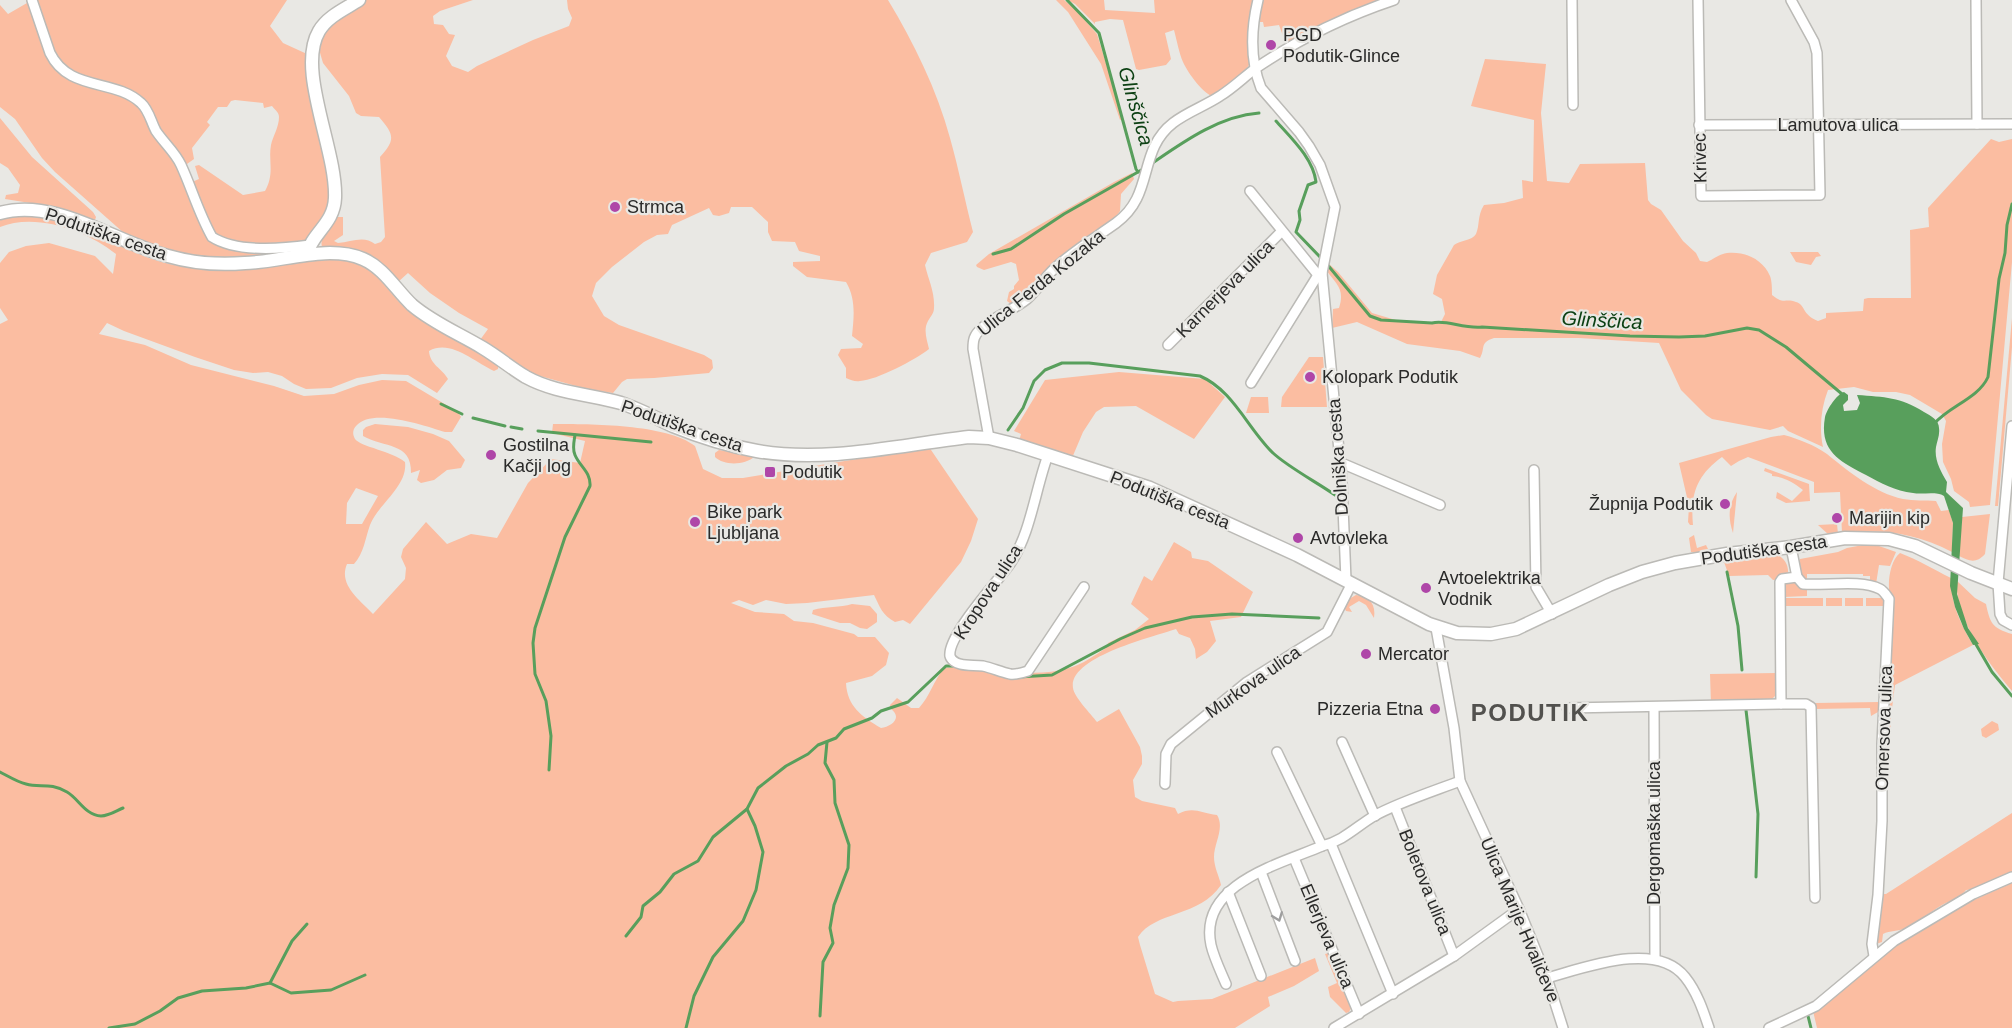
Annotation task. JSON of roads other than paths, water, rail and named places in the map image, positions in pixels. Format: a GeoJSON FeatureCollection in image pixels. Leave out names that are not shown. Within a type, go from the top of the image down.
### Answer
{"type":"FeatureCollection","features":[{"type":"Feature","properties":{"kind":"street"},"geometry":{"type":"LineString","coordinates":[[32,0],[50,53],[64,71],[84,81],[126,93],[141,103],[156,130],[181,165],[212,237],[222,244],[241,247],[308,250],[326,227],[334,208],[335,198],[332,160],[314,90],[312,51],[320,30],[330,18],[359,0]]}},
{"type":"Feature","properties":{"kind":"street","name":"Dolniška cesta"},"geometry":{"type":"LineString","coordinates":[[1258,0],[1253,21],[1254,69],[1262,88],[1309,146],[1320,165],[1335,207],[1321,272],[1327,305],[1349,582]]}},
{"type":"Feature","properties":{"kind":"street"},"geometry":{"type":"LineString","coordinates":[[1239,82],[1254,69],[1333,24],[1394,0]]}},
{"type":"Feature","properties":{"kind":"street"},"geometry":{"type":"LineString","coordinates":[[1572,0],[1573,105]]}},
{"type":"Feature","properties":{"kind":"street","name":"Krivec"},"geometry":{"type":"LineString","coordinates":[[1698,0],[1701,196],[1820,195],[1819,124]]}},
{"type":"Feature","properties":{"kind":"street"},"geometry":{"type":"LineString","coordinates":[[1791,0],[1814,42],[1817,53],[1819,124]]}},
{"type":"Feature","properties":{"kind":"street"},"geometry":{"type":"LineString","coordinates":[[1976,0],[1977,124]]}},
{"type":"Feature","properties":{"kind":"street"},"geometry":{"type":"LineString","coordinates":[[1239,82],[1262,88]]}},
{"type":"Feature","properties":{"kind":"street","name":"Ulica Ferda Kozaka"},"geometry":{"type":"LineString","coordinates":[[989,438],[973,338],[991,321],[1027,299],[1053,270],[1081,246],[1127,213],[1138,197],[1146,176],[1148,159],[1156,140],[1173,123],[1204,106],[1239,82]]}},
{"type":"Feature","properties":{"kind":"street","name":"Lamutova ulica"},"geometry":{"type":"LineString","coordinates":[[1699,125],[2012,124]]}},
{"type":"Feature","properties":{"kind":"street"},"geometry":{"type":"LineString","coordinates":[[1250,191],[1281,232],[1321,272],[1251,383]]}},
{"type":"Feature","properties":{"kind":"street","name":"Podutiška cesta"},"geometry":{"type":"LineString","coordinates":[[0,213],[22,210],[57,214],[150,251],[170,257],[210,262],[245,264],[308,250],[362,258],[372,264],[412,305],[446,328],[484,348],[526,377],[551,388],[622,404],[677,427],[756,451],[824,455],[969,437],[989,438],[1161,493],[1297,555],[1436,628],[1461,633],[1496,633],[1524,626],[1609,585],[1642,572],[1675,563],[1845,538],[1889,539],[1915,546],[2012,589]]}},
{"type":"Feature","properties":{"kind":"street","name":"Karnerjeva ulica"},"geometry":{"type":"LineString","coordinates":[[1168,345],[1281,232]]}},
{"type":"Feature","properties":{"kind":"street"},"geometry":{"type":"LineString","coordinates":[[2012,426],[1998,583],[2000,614],[2003,620],[2012,625]]}},
{"type":"Feature","properties":{"kind":"street","name":"Kropova ulica"},"geometry":{"type":"LineString","coordinates":[[1048,455],[1038,482],[1031,516],[1019,548],[1010,564],[965,622],[951,648],[952,661],[958,664],[985,666],[1011,674],[1028,671],[1084,587]]}},
{"type":"Feature","properties":{"kind":"street"},"geometry":{"type":"LineString","coordinates":[[1339,462],[1440,505]]}},
{"type":"Feature","properties":{"kind":"street"},"geometry":{"type":"LineString","coordinates":[[1534,470],[1536,588],[1552,614]]}},
{"type":"Feature","properties":{"kind":"street"},"geometry":{"type":"LineString","coordinates":[[1781,704],[1780,582],[1782,579],[1797,577],[1791,547]]}},
{"type":"Feature","properties":{"kind":"street","name":"Omersova ulica"},"geometry":{"type":"LineString","coordinates":[[1797,577],[1803,584],[1873,586],[1882,590],[1889,599],[1882,744],[1882,821],[1878,895],[1872,944],[1874,956]]}},
{"type":"Feature","properties":{"kind":"street","name":"Murkova ulica"},"geometry":{"type":"LineString","coordinates":[[1165,784],[1166,754],[1171,744],[1246,682],[1327,632],[1349,582]]}},
{"type":"Feature","properties":{"kind":"street","name":"Ulica Marije Hvaličeve"},"geometry":{"type":"LineString","coordinates":[[1436,628],[1454,728],[1460,781],[1519,909],[1547,978],[1563,1028]]}},
{"type":"Feature","properties":{"kind":"street"},"geometry":{"type":"LineString","coordinates":[[1567,708],[1810,705],[1815,898]]}},
{"type":"Feature","properties":{"kind":"street","name":"Dergomaška ulica"},"geometry":{"type":"LineString","coordinates":[[1654,707],[1655,959]]}},
{"type":"Feature","properties":{"kind":"street"},"geometry":{"type":"LineString","coordinates":[[1342,742],[1375,816]]}},
{"type":"Feature","properties":{"kind":"street"},"geometry":{"type":"LineString","coordinates":[[1277,752],[1327,845],[1393,994]]}},
{"type":"Feature","properties":{"kind":"street"},"geometry":{"type":"LineString","coordinates":[[1226,984],[1211,947],[1209,932],[1214,909],[1228,892],[1242,881],[1352,833],[1375,816],[1460,781]]}},
{"type":"Feature","properties":{"kind":"street","name":"Boletova ulica"},"geometry":{"type":"LineString","coordinates":[[1395,807],[1454,956]]}},
{"type":"Feature","properties":{"kind":"street","name":"Ellerjeva ulica"},"geometry":{"type":"LineString","coordinates":[[1294,858],[1359,1014]]}},
{"type":"Feature","properties":{"kind":"street","name":"Ellerjeva ulica"},"geometry":{"type":"LineString","coordinates":[[1261,872],[1295,961]]}},
{"type":"Feature","properties":{"kind":"street"},"geometry":{"type":"LineString","coordinates":[[1769,1028],[1816,1006],[1894,941],[1973,894],[2012,877]]}},
{"type":"Feature","properties":{"kind":"street"},"geometry":{"type":"LineString","coordinates":[[1228,892],[1262,976]]}},
{"type":"Feature","properties":{"kind":"street","name":"Boletova ulica"},"geometry":{"type":"LineString","coordinates":[[1338,1027],[1454,956],[1519,909]]}},
{"type":"Feature","properties":{"kind":"street"},"geometry":{"type":"LineString","coordinates":[[1547,978],[1624,959],[1655,959],[1684,975],[1699,1001],[1709,1028]]}},
{"type":"Feature","properties":{"kind":"waterway","name":"Glinščica"},"geometry":{"type":"LineString","coordinates":[[1067,0],[1099,33],[1136,169],[1138,172],[1143,169]]}},
{"type":"Feature","properties":{"kind":"waterway","name":"Glinščica"},"geometry":{"type":"LineString","coordinates":[[1151,164],[1202,131],[1230,119],[1259,113]]}},
{"type":"Feature","properties":{"kind":"waterway","name":"Glinščica"},"geometry":{"type":"LineString","coordinates":[[1276,121],[1306,157],[1314,173],[1316,182],[1308,185],[1299,211],[1300,220],[1296,232],[1321,258]]}},
{"type":"Feature","properties":{"kind":"waterway"},"geometry":{"type":"LineString","coordinates":[[993,254],[1011,249],[1064,214],[1138,172]]}},
{"type":"Feature","properties":{"kind":"waterway"},"geometry":{"type":"LineString","coordinates":[[1934,424],[1977,391],[1988,377],[1999,279],[2012,204]]}},
{"type":"Feature","properties":{"kind":"waterway","name":"Glinščica"},"geometry":{"type":"LineString","coordinates":[[1326,263],[1370,316],[1381,320],[1443,322],[1468,327],[1630,336],[1705,336],[1747,328],[1759,330],[1786,347],[1842,394]]}},
{"type":"Feature","properties":{"kind":"waterway"},"geometry":{"type":"LineString","coordinates":[[1008,430],[1023,408],[1034,381],[1045,370],[1062,363],[1089,363],[1200,376],[1212,382],[1231,400],[1273,453],[1335,495]]}},
{"type":"Feature","properties":{"kind":"waterway"},"geometry":{"type":"LineString","coordinates":[[441,404],[462,414]]}},
{"type":"Feature","properties":{"kind":"waterway"},"geometry":{"type":"LineString","coordinates":[[473,418],[505,426]]}},
{"type":"Feature","properties":{"kind":"waterway"},"geometry":{"type":"LineString","coordinates":[[511,427],[522,429]]}},
{"type":"Feature","properties":{"kind":"waterway"},"geometry":{"type":"LineString","coordinates":[[538,431],[651,442]]}},
{"type":"Feature","properties":{"kind":"waterway"},"geometry":{"type":"LineString","coordinates":[[549,770],[551,736],[546,701],[535,674],[533,643],[535,628],[565,537],[590,486],[587,473],[574,453],[575,435]]}},
{"type":"Feature","properties":{"kind":"waterway"},"geometry":{"type":"LineString","coordinates":[[1727,572],[1738,626],[1742,670]]}},
{"type":"Feature","properties":{"kind":"waterway"},"geometry":{"type":"LineString","coordinates":[[1019,677],[1052,675],[1145,628],[1192,617],[1232,614],[1319,618]]}},
{"type":"Feature","properties":{"kind":"waterway","name":"Glinščica"},"geometry":{"type":"LineString","coordinates":[[1974,641],[1992,672],[2012,696]]}},
{"type":"Feature","properties":{"kind":"waterway"},"geometry":{"type":"LineString","coordinates":[[626,936],[641,917],[643,906],[660,892],[674,874],[698,861],[713,837],[747,809],[758,788],[818,745],[836,738],[844,729],[872,718],[881,711],[908,702],[946,666],[957,666]]}},
{"type":"Feature","properties":{"kind":"waterway"},"geometry":{"type":"LineString","coordinates":[[1746,710],[1758,814],[1756,877]]}},
{"type":"Feature","properties":{"kind":"waterway"},"geometry":{"type":"LineString","coordinates":[[820,1016],[823,962],[833,943],[830,928],[834,905],[848,868],[849,845],[835,803],[834,780],[825,763],[827,742]]}},
{"type":"Feature","properties":{"kind":"waterway"},"geometry":{"type":"LineString","coordinates":[[0,772],[23,783],[61,789],[95,815],[107,815],[123,808]]}},
{"type":"Feature","properties":{"kind":"waterway"},"geometry":{"type":"LineString","coordinates":[[686,1028],[694,996],[713,957],[743,921],[756,890],[763,852],[747,809]]}},
{"type":"Feature","properties":{"kind":"waterway"},"geometry":{"type":"LineString","coordinates":[[270,983],[292,941],[307,924]]}},
{"type":"Feature","properties":{"kind":"waterway"},"geometry":{"type":"LineString","coordinates":[[109,1028],[135,1024],[160,1011],[178,998],[202,991],[246,988],[270,983],[291,993],[331,990],[365,975]]}},
{"type":"Feature","properties":{"kind":"waterway"},"geometry":{"type":"LineString","coordinates":[[1808,1016],[1811,1028]]}},
{"type":"Feature","properties":{"kind":"place","name":"PGD Podutik-Glince"},"geometry":{"type":"Point","coordinates":[1271,45]}},
{"type":"Feature","properties":{"kind":"place","name":"Strmca"},"geometry":{"type":"Point","coordinates":[615,207]}},
{"type":"Feature","properties":{"kind":"place","name":"Kolopark Podutik"},"geometry":{"type":"Point","coordinates":[1310,377]}},
{"type":"Feature","properties":{"kind":"place","name":"Gostilna Kačji log"},"geometry":{"type":"Point","coordinates":[491,455]}},
{"type":"Feature","properties":{"kind":"place","name":"Podutik"},"geometry":{"type":"Point","coordinates":[770,472]}},
{"type":"Feature","properties":{"kind":"place","name":"Župnija Podutik"},"geometry":{"type":"Point","coordinates":[1725,504]}},
{"type":"Feature","properties":{"kind":"place","name":"Marijin kip"},"geometry":{"type":"Point","coordinates":[1837,518]}},
{"type":"Feature","properties":{"kind":"place","name":"Bike park Ljubljana"},"geometry":{"type":"Point","coordinates":[695,522]}},
{"type":"Feature","properties":{"kind":"place","name":"Avtovleka"},"geometry":{"type":"Point","coordinates":[1298,538]}},
{"type":"Feature","properties":{"kind":"place","name":"Avtoelektrika Vodnik"},"geometry":{"type":"Point","coordinates":[1426,588]}},
{"type":"Feature","properties":{"kind":"place","name":"Mercator"},"geometry":{"type":"Point","coordinates":[1366,654]}},
{"type":"Feature","properties":{"kind":"place","name":"Pizzeria Etna"},"geometry":{"type":"Point","coordinates":[1435,709]}},
{"type":"Feature","properties":{"kind":"district","name":"PODUTIK"},"geometry":{"type":"Point","coordinates":[1530,713]}}]}
